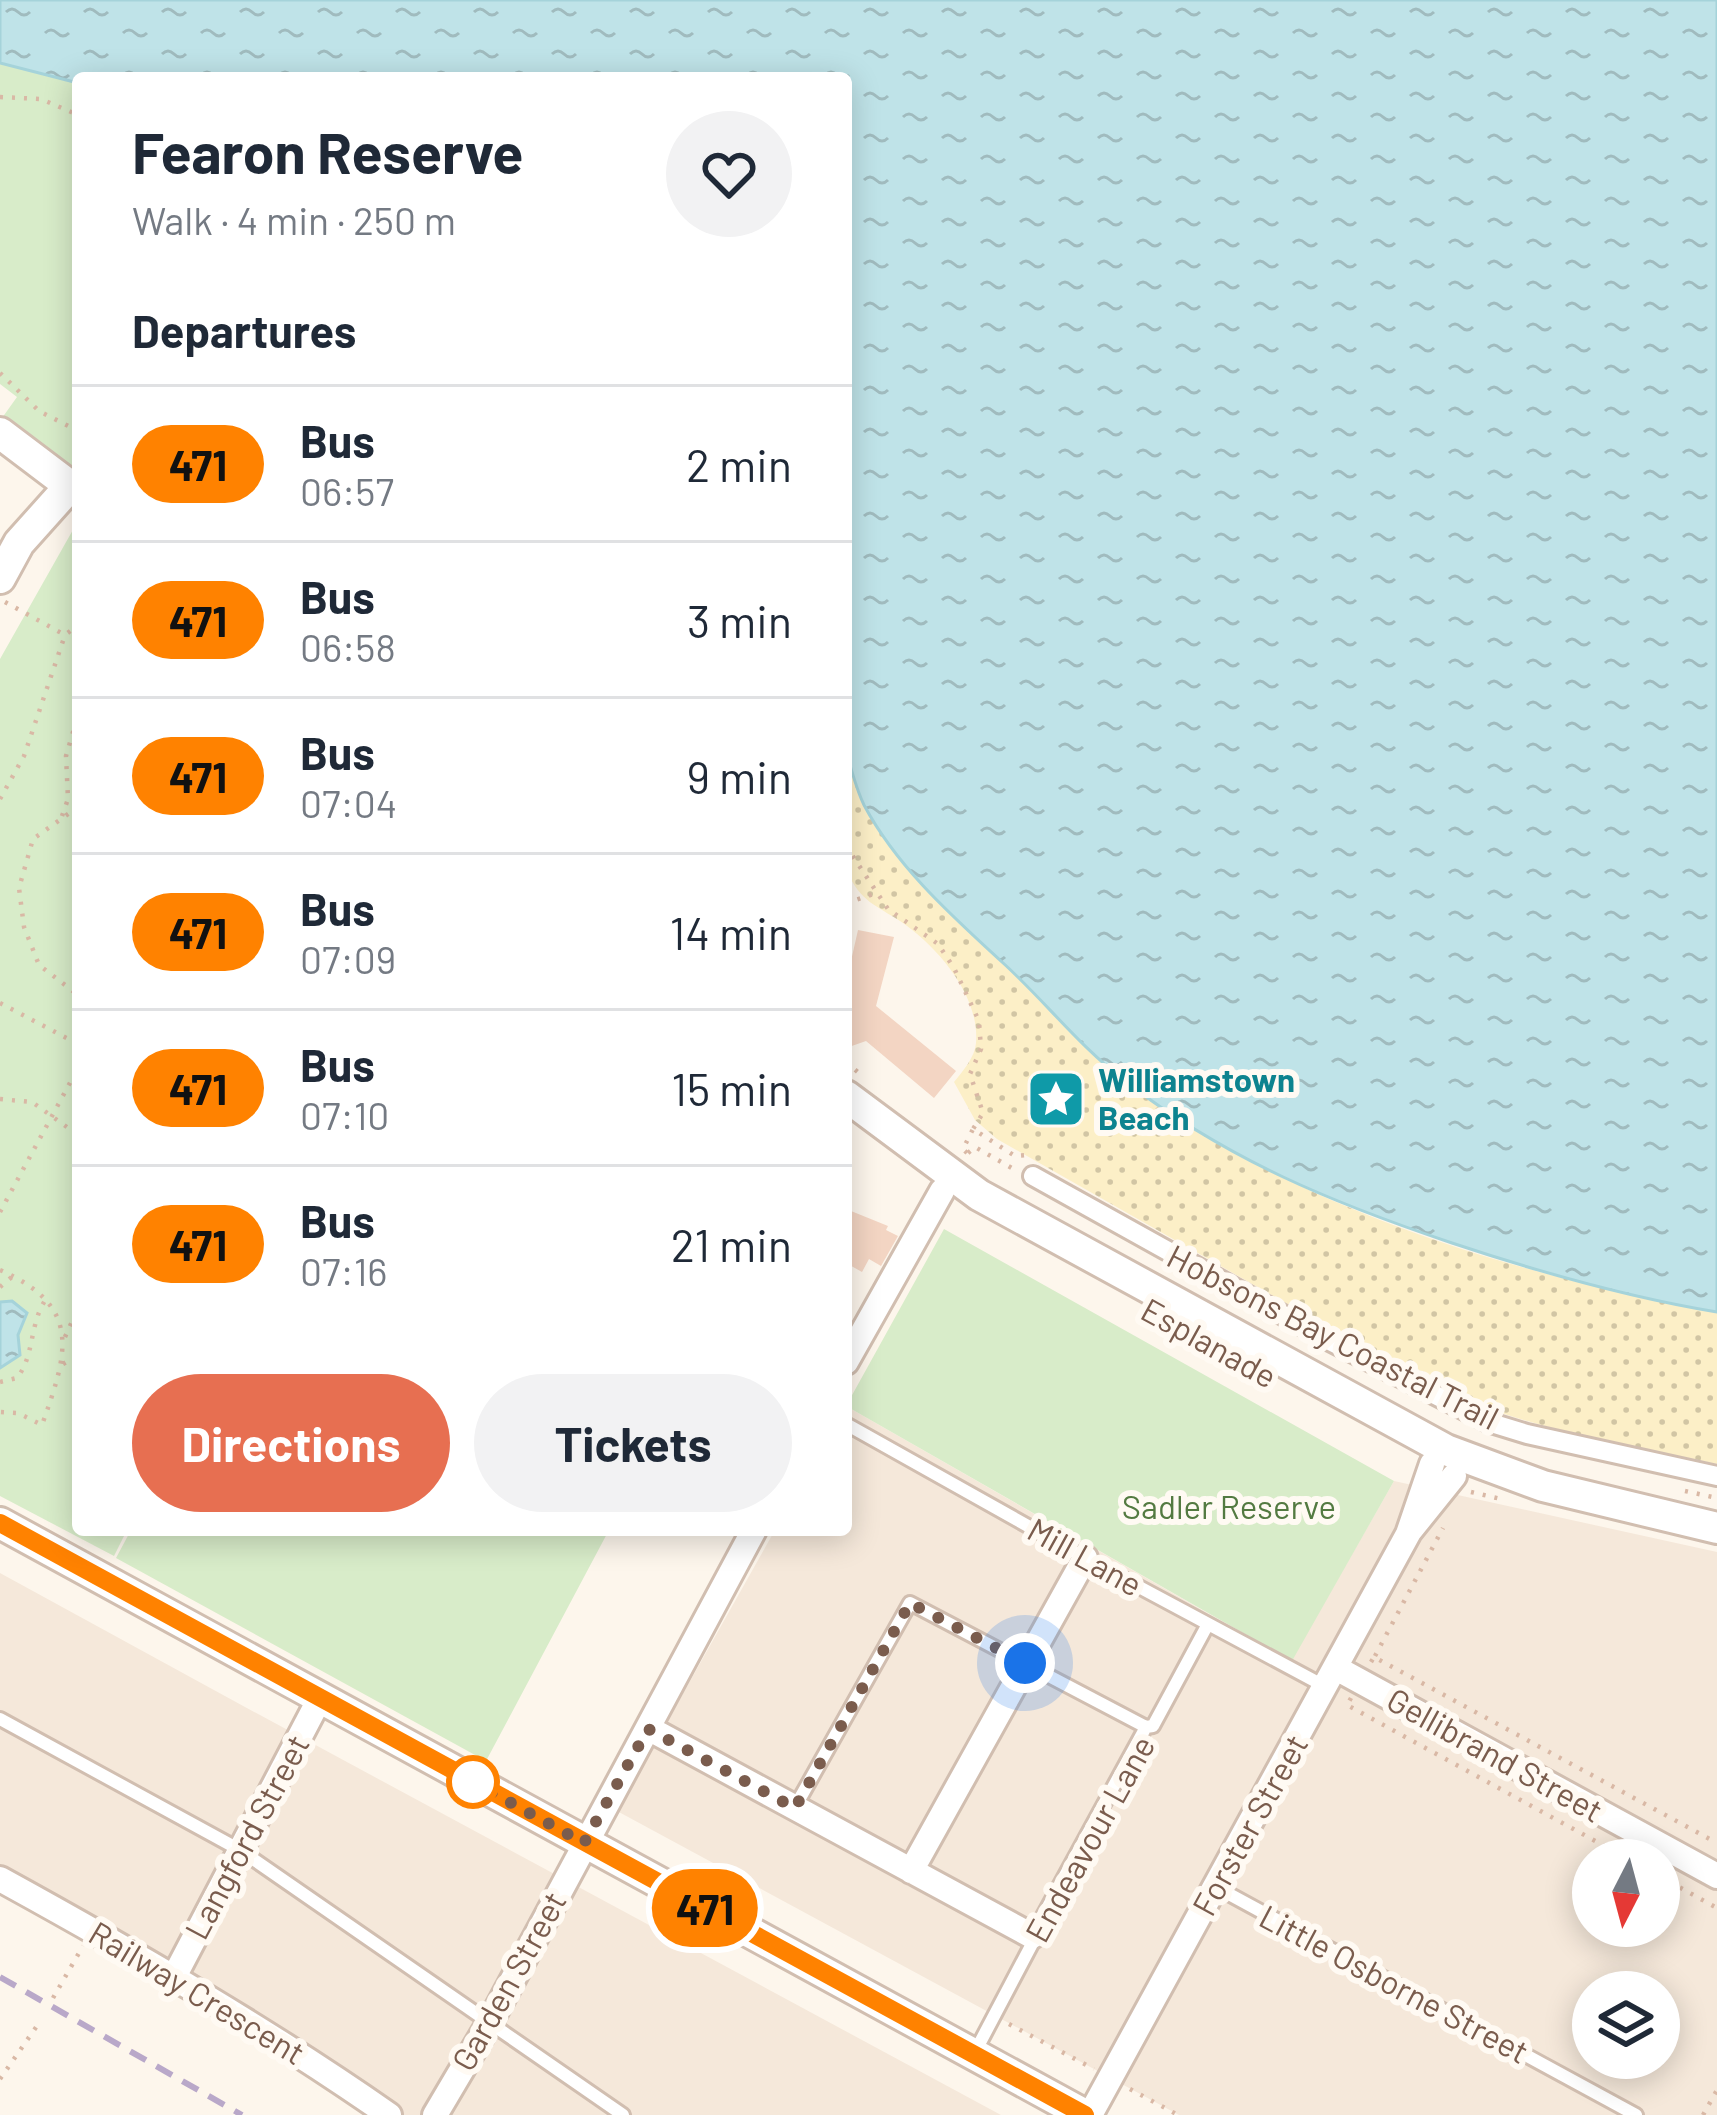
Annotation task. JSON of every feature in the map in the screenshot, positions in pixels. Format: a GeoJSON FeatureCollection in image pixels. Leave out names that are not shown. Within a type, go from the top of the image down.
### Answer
{"type":"FeatureCollection","features":[{"type":"Feature","properties":{"kind":"street"},"geometry":{"type":"LineString","coordinates":[[0,433],[72,487]]}},
{"type":"Feature","properties":{"kind":"street"},"geometry":{"type":"LineString","coordinates":[[0,578],[19,543],[72,491]]}},
{"type":"Feature","properties":{"kind":"street","name":"Esplanade"},"geometry":{"type":"LineString","coordinates":[[856,1105],[956,1171],[987,1221],[1446,1471],[1486,1486],[1590,1499],[1717,1528]]}},
{"type":"Feature","properties":{"kind":"street"},"geometry":{"type":"LineString","coordinates":[[852,1352],[956,1171]]}},
{"type":"Feature","properties":{"kind":"street","name":"Hobsons Bay Coastal Trail"},"geometry":{"type":"LineString","coordinates":[[1034,1176],[1346,1349],[1488,1421],[1717,1476]]}},
{"type":"Feature","properties":{"kind":"street","name":"Forster Street"},"geometry":{"type":"LineString","coordinates":[[1088,2115],[1446,1471]]}},
{"type":"Feature","properties":{"kind":"street"},"geometry":{"type":"LineString","coordinates":[[0,1523],[1088,2115]]}},
{"type":"Feature","properties":{"kind":"street","name":"Garden Street"},"geometry":{"type":"LineString","coordinates":[[435,2115],[490,2022],[751,1536]]}},
{"type":"Feature","properties":{"kind":"street"},"geometry":{"type":"LineString","coordinates":[[911,1871],[1085,1558]]}},
{"type":"Feature","properties":{"kind":"street","name":"Gellibrand Street"},"geometry":{"type":"LineString","coordinates":[[1331,1678],[1717,1876]]}},
{"type":"Feature","properties":{"kind":"street","name":"Langford Street"},"geometry":{"type":"LineString","coordinates":[[174,1977],[320,1698]]}},
{"type":"Feature","properties":{"kind":"street"},"geometry":{"type":"LineString","coordinates":[[648,1729],[1032,1936]]}},
{"type":"Feature","properties":{"kind":"street","name":"Railway Crescent"},"geometry":{"type":"LineString","coordinates":[[0,1879],[297,2051],[388,2115]]}},
{"type":"Feature","properties":{"kind":"lane","name":"Mill Lane"},"geometry":{"type":"LineString","coordinates":[[852,1427],[1208,1624],[1331,1678]]}},
{"type":"Feature","properties":{"kind":"lane"},"geometry":{"type":"LineString","coordinates":[[795,1808],[910,1603],[1146,1727]]}},
{"type":"Feature","properties":{"kind":"lane","name":"Endeavour Lane"},"geometry":{"type":"LineString","coordinates":[[973,2054],[1146,1727],[1153,1726],[1208,1624]]}},
{"type":"Feature","properties":{"kind":"lane"},"geometry":{"type":"LineString","coordinates":[[0,1720],[240,1850],[623,2115]]}},
{"type":"Feature","properties":{"kind":"lane","name":"Little Osborne Street"},"geometry":{"type":"LineString","coordinates":[[1216,1887],[1636,2115]]}},
{"type":"Feature","properties":{"kind":"path"},"geometry":{"type":"LineString","coordinates":[[0,97],[41,99],[72,112]]}},
{"type":"Feature","properties":{"kind":"path"},"geometry":{"type":"LineString","coordinates":[[0,373],[39,411],[72,428]]}},
{"type":"Feature","properties":{"kind":"path"},"geometry":{"type":"LineString","coordinates":[[0,599],[65,634]]}},
{"type":"Feature","properties":{"kind":"path"},"geometry":{"type":"LineString","coordinates":[[0,799],[24,755],[65,634],[72,630]]}},
{"type":"Feature","properties":{"kind":"path"},"geometry":{"type":"LineString","coordinates":[[62,816],[68,799],[66,756],[72,736]]}},
{"type":"Feature","properties":{"kind":"path"},"geometry":{"type":"LineString","coordinates":[[72,810],[33,839],[19,888],[24,927],[39,965],[72,990]]}},
{"type":"Feature","properties":{"kind":"path"},"geometry":{"type":"LineString","coordinates":[[852,855],[888,910],[938,944],[974,1008],[982,1049],[970,1074],[983,1113],[956,1171]]}},
{"type":"Feature","properties":{"kind":"path"},"geometry":{"type":"LineString","coordinates":[[852,901],[877,892]]}},
{"type":"Feature","properties":{"kind":"path"},"geometry":{"type":"LineString","coordinates":[[0,1003],[72,1041]]}},
{"type":"Feature","properties":{"kind":"path"},"geometry":{"type":"LineString","coordinates":[[0,1212],[72,1079]]}},
{"type":"Feature","properties":{"kind":"path"},"geometry":{"type":"LineString","coordinates":[[0,1099],[32,1102],[72,1130]]}},
{"type":"Feature","properties":{"kind":"path"},"geometry":{"type":"LineString","coordinates":[[973,1129],[1015,1156],[1027,1155]]}},
{"type":"Feature","properties":{"kind":"path"},"geometry":{"type":"LineString","coordinates":[[956,1171],[975,1147],[1034,1176]]}},
{"type":"Feature","properties":{"kind":"path"},"geometry":{"type":"LineString","coordinates":[[0,1270],[46,1299],[65,1336]]}},
{"type":"Feature","properties":{"kind":"path"},"geometry":{"type":"LineString","coordinates":[[0,1287],[13,1276]]}},
{"type":"Feature","properties":{"kind":"path"},"geometry":{"type":"LineString","coordinates":[[0,1382],[17,1378],[28,1364],[36,1314],[46,1299]]}},
{"type":"Feature","properties":{"kind":"path"},"geometry":{"type":"LineString","coordinates":[[0,1412],[18,1413],[42,1425],[72,1321]]}},
{"type":"Feature","properties":{"kind":"path"},"geometry":{"type":"LineString","coordinates":[[63,1364],[72,1359]]}},
{"type":"Feature","properties":{"kind":"path"},"geometry":{"type":"LineString","coordinates":[[1446,1471],[1471,1492],[1516,1502]]}},
{"type":"Feature","properties":{"kind":"path"},"geometry":{"type":"LineString","coordinates":[[1374,1657],[1448,1519]]}},
{"type":"Feature","properties":{"kind":"path"},"geometry":{"type":"LineString","coordinates":[[1680,1888],[1717,1908]]}},
{"type":"Feature","properties":{"kind":"path"},"geometry":{"type":"LineString","coordinates":[[53,1998],[94,1931]]}},
{"type":"Feature","properties":{"kind":"path"},"geometry":{"type":"LineString","coordinates":[[994,2016],[1178,2115]]}},
{"type":"Feature","properties":{"kind":"path"},"geometry":{"type":"LineString","coordinates":[[0,2079],[39,2023]]}},
{"type":"Feature","properties":{"kind":"path"},"geometry":{"type":"LineString","coordinates":[[1703,2115],[1717,2090]]}},
{"type":"Feature","properties":{"kind":"shaded area"},"geometry":{"type":"Polygon","coordinates":[[[852,1409],[1291,1661],[1394,1481],[1717,1552],[1717,2115],[1179,2115],[617,1811],[772,1536],[852,1536],[852,1409]]]}},
{"type":"Feature","properties":{"kind":"shaded area"},"geometry":{"type":"Polygon","coordinates":[[[0,1573],[1001,2115],[386,2115],[0,1879],[0,1573]]]}},
{"type":"Feature","properties":{"kind":"sand","name":"Williamstown Beach"},"geometry":{"type":"Polygon","coordinates":[[[852,771],[877,828],[926,889],[1109,1068],[1191,1127],[1260,1166],[1408,1230],[1563,1278],[1717,1312],[1717,1464],[1535,1423],[1430,1385],[997,1139],[975,1120],[954,1082],[976,1043],[971,1007],[963,990],[928,944],[864,897],[853,882],[852,771]]]}},
{"type":"Feature","properties":{"kind":"green space"},"geometry":{"type":"Polygon","coordinates":[[[0,63],[72,81],[72,472],[2,418],[17,397],[0,384],[0,63]]]}},
{"type":"Feature","properties":{"kind":"green space"},"geometry":{"type":"Polygon","coordinates":[[[72,532],[72,1534],[0,1496],[0,659],[72,532]]]}},
{"type":"Feature","properties":{"kind":"green space","name":"Sadler Reserve"},"geometry":{"type":"Polygon","coordinates":[[[944,1229],[1394,1481],[1292,1661],[852,1409],[852,1395],[944,1229]]]}},
{"type":"Feature","properties":{"kind":"green space"},"geometry":{"type":"Polygon","coordinates":[[[76,1536],[124,1536],[114,1556],[76,1536]]]}},
{"type":"Feature","properties":{"kind":"green space"},"geometry":{"type":"Polygon","coordinates":[[[128,1536],[606,1536],[486,1761],[116,1558],[128,1536]]]}},
{"type":"Feature","properties":{"kind":"water"},"geometry":{"type":"Polygon","coordinates":[[[0,0],[1717,0],[1717,1312],[1583,1283],[1452,1243],[1323,1195],[1203,1134],[1126,1082],[1077,1038],[945,908],[877,828],[852,773],[852,72],[72,72],[72,81],[0,63],[0,0]]]}},
{"type":"Feature","properties":{"kind":"water"},"geometry":{"type":"Polygon","coordinates":[[[12,1301],[27,1313],[18,1335],[20,1355],[0,1368],[0,1302],[12,1301]]]}},
{"type":"Feature","properties":{"kind":"building"},"geometry":{"type":"Polygon","coordinates":[[[858,930],[894,937],[876,1006],[956,1071],[934,1098],[866,1041],[852,1046],[852,956],[858,930]]]}},
{"type":"Feature","properties":{"kind":"building"},"geometry":{"type":"Polygon","coordinates":[[[852,1211],[888,1226],[886,1230],[898,1236],[881,1266],[869,1259],[862,1272],[852,1266],[852,1211]]]}},
{"type":"Feature","properties":{"kind":"railway"},"geometry":{"type":"LineString","coordinates":[[0,1977],[242,2115]]}},
{"type":"Feature","properties":{"kind":"bus line","name":"471"},"geometry":{"type":"LineString","coordinates":[[0,1523],[1085,2115]]}},
{"type":"Feature","properties":{"kind":"place","name":"Williamstown Beach"},"geometry":{"type":"Point","coordinates":[1056,1099]}},
{"type":"Feature","properties":{"kind":"route"},"geometry":{"type":"LineString","coordinates":[[473,1782],[584,1843],[648,1729],[795,1808],[910,1603],[1025,1663]]}}]}
